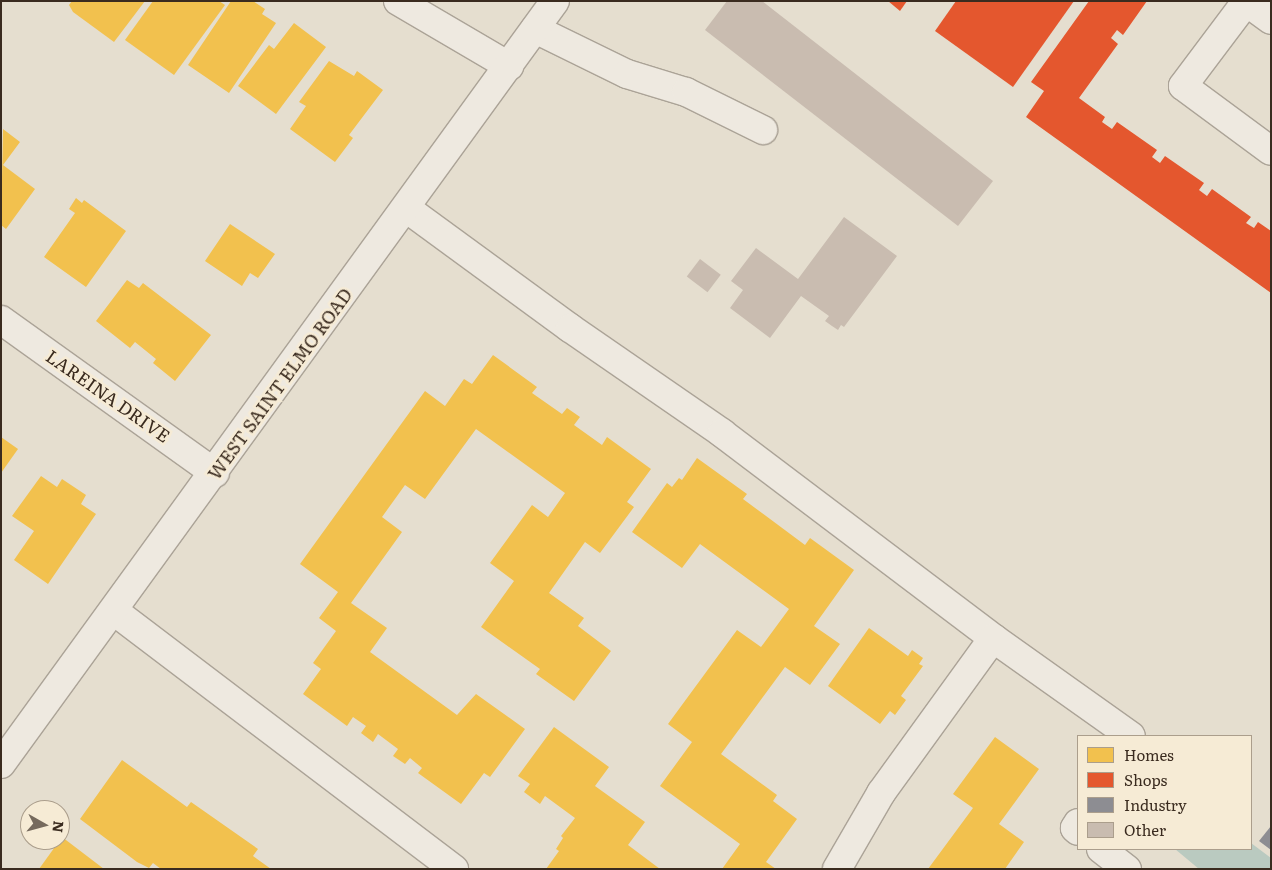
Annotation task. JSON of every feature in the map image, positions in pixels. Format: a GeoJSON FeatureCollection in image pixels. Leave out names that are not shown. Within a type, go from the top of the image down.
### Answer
{"type":"FeatureCollection","features":[{"type":"Feature","properties":{"kind":"street"},"geometry":{"type":"LineString","coordinates":[[398,1],[509,66]]}},
{"type":"Feature","properties":{"kind":"street","name":"WEST SAINT ELMO ROAD"},"geometry":{"type":"LineString","coordinates":[[1,764],[215,473],[555,1]]}},
{"type":"Feature","properties":{"kind":"street"},"geometry":{"type":"LineString","coordinates":[[1271,20],[1246,2],[1183,86],[1271,151]]}},
{"type":"Feature","properties":{"kind":"street"},"geometry":{"type":"LineString","coordinates":[[535,29],[627,74],[686,92],[763,130]]}},
{"type":"Feature","properties":{"kind":"street"},"geometry":{"type":"LineString","coordinates":[[406,208],[493,272],[722,433],[993,638],[1130,735]]}},
{"type":"Feature","properties":{"kind":"street","name":"LAREINA DRIVE"},"geometry":{"type":"LineString","coordinates":[[1,320],[215,473]]}},
{"type":"Feature","properties":{"kind":"street"},"geometry":{"type":"LineString","coordinates":[[114,611],[454,869]]}},
{"type":"Feature","properties":{"kind":"street"},"geometry":{"type":"LineString","coordinates":[[837,869],[881,793],[993,638]]}},
{"type":"Feature","properties":{"kind":"street"},"geometry":{"type":"LineString","coordinates":[[1102,850],[1127,869]]}},
{"type":"Feature","properties":{"kind":"shaded area"},"geometry":{"type":"Polygon","coordinates":[[[1252,844],[1271,858],[1271,869],[1199,869],[1176,850],[1252,850],[1252,844]]]}},
{"type":"Feature","properties":{"kind":"building: Homes"},"geometry":{"type":"Polygon","coordinates":[[[72,1],[145,1],[114,42],[73,12],[69,5],[72,1]]]}},
{"type":"Feature","properties":{"kind":"building: Homes"},"geometry":{"type":"Polygon","coordinates":[[[153,1],[219,1],[225,5],[174,75],[125,40],[153,1]]]}},
{"type":"Feature","properties":{"kind":"building: Homes"},"geometry":{"type":"Polygon","coordinates":[[[231,1],[253,1],[265,9],[262,14],[276,23],[229,93],[188,65],[231,1]]]}},
{"type":"Feature","properties":{"kind":"building: Homes"},"geometry":{"type":"Polygon","coordinates":[[[294,23],[326,47],[276,114],[238,86],[269,45],[274,49],[294,23]]]}},
{"type":"Feature","properties":{"kind":"building: Homes"},"geometry":{"type":"Polygon","coordinates":[[[329,61],[354,76],[357,71],[383,90],[349,135],[353,138],[335,162],[290,129],[306,106],[299,102],[329,61]]]}},
{"type":"Feature","properties":{"kind":"building: Homes"},"geometry":{"type":"Polygon","coordinates":[[[3,129],[20,142],[3,165],[35,189],[6,229],[1,225],[3,129]]]}},
{"type":"Feature","properties":{"kind":"building: Homes"},"geometry":{"type":"Polygon","coordinates":[[[76,198],[82,203],[84,200],[126,231],[86,287],[44,257],[75,213],[69,209],[76,198]]]}},
{"type":"Feature","properties":{"kind":"building: Homes"},"geometry":{"type":"Polygon","coordinates":[[[230,224],[275,254],[258,278],[250,273],[242,286],[205,261],[230,224]]]}},
{"type":"Feature","properties":{"kind":"building: Homes"},"geometry":{"type":"Polygon","coordinates":[[[127,280],[139,288],[143,283],[211,335],[175,381],[153,363],[156,359],[135,342],[130,348],[96,321],[127,280]]]}},
{"type":"Feature","properties":{"kind":"building: Homes"},"geometry":{"type":"Polygon","coordinates":[[[493,355],[537,387],[532,393],[562,414],[567,408],[580,417],[574,425],[602,445],[607,437],[651,469],[627,502],[634,507],[600,553],[585,542],[549,593],[584,618],[578,626],[611,651],[574,701],[536,674],[540,669],[481,627],[514,581],[490,563],[532,505],[548,517],[565,493],[476,429],[425,499],[405,485],[382,517],[402,532],[351,603],[387,628],[370,652],[457,715],[476,694],[525,729],[490,777],[484,773],[461,804],[418,773],[422,768],[410,758],[405,764],[393,756],[398,749],[378,734],[373,742],[361,733],[366,726],[353,717],[347,726],[303,694],[321,669],[313,663],[336,631],[319,618],[338,592],[300,564],[425,391],[445,406],[464,379],[472,384],[493,355]]]}},
{"type":"Feature","properties":{"kind":"building: Homes"},"geometry":{"type":"Polygon","coordinates":[[[1,437],[18,449],[1,473],[1,437]]]}},
{"type":"Feature","properties":{"kind":"building: Homes"},"geometry":{"type":"Polygon","coordinates":[[[697,458],[747,494],[743,499],[805,545],[810,538],[854,570],[814,626],[840,644],[810,685],[785,667],[721,754],[777,795],[773,801],[797,819],[766,862],[776,869],[722,869],[740,844],[660,786],[692,742],[668,724],[737,630],[761,647],[789,609],[700,544],[682,568],[632,532],[667,483],[672,487],[679,478],[682,480],[697,458]]]}},
{"type":"Feature","properties":{"kind":"building: Homes"},"geometry":{"type":"Polygon","coordinates":[[[41,476],[57,487],[62,479],[86,495],[81,504],[96,514],[48,584],[14,560],[34,531],[12,516],[41,476]]]}},
{"type":"Feature","properties":{"kind":"building: Homes"},"geometry":{"type":"Polygon","coordinates":[[[869,628],[908,656],[912,650],[923,658],[919,664],[923,666],[901,696],[906,700],[895,715],[890,711],[880,724],[828,686],[869,628]]]}},
{"type":"Feature","properties":{"kind":"building: Homes"},"geometry":{"type":"Polygon","coordinates":[[[554,727],[609,767],[595,786],[645,822],[628,845],[660,869],[546,869],[559,851],[556,849],[563,838],[561,836],[575,818],[545,796],[540,804],[524,792],[530,784],[518,776],[554,727]]]}},
{"type":"Feature","properties":{"kind":"building: Homes"},"geometry":{"type":"Polygon","coordinates":[[[995,737],[1039,769],[999,824],[1024,842],[1005,869],[928,869],[973,808],[953,794],[995,737]]]}},
{"type":"Feature","properties":{"kind":"building: Homes"},"geometry":{"type":"Polygon","coordinates":[[[122,760],[187,807],[191,802],[258,849],[253,856],[271,869],[161,869],[153,863],[149,868],[137,862],[80,819],[122,760]]]}},
{"type":"Feature","properties":{"kind":"building: Homes"},"geometry":{"type":"Polygon","coordinates":[[[70,843],[104,869],[39,869],[53,850],[70,850],[70,843]]]}},
{"type":"Feature","properties":{"kind":"building: Shops"},"geometry":{"type":"Polygon","coordinates":[[[888,1],[907,1],[900,11],[888,1]]]}},
{"type":"Feature","properties":{"kind":"building: Shops"},"geometry":{"type":"Polygon","coordinates":[[[956,1],[1074,1],[1013,87],[935,31],[956,1]]]}},
{"type":"Feature","properties":{"kind":"building: Shops"},"geometry":{"type":"Polygon","coordinates":[[[1089,1],[1147,1],[1123,35],[1117,30],[1111,38],[1118,44],[1079,98],[1105,117],[1102,122],[1112,129],[1117,122],[1157,150],[1152,157],[1160,163],[1165,156],[1204,183],[1199,190],[1207,196],[1212,189],[1251,217],[1246,223],[1254,228],[1258,222],[1271,231],[1271,293],[1026,117],[1044,91],[1031,82],[1089,1]]]}},
{"type":"Feature","properties":{"kind":"building: Industry"},"geometry":{"type":"Polygon","coordinates":[[[1271,826],[1271,850],[1259,841],[1271,826]]]}},
{"type":"Feature","properties":{"kind":"building: Other"},"geometry":{"type":"Polygon","coordinates":[[[727,1],[762,1],[993,181],[958,226],[705,30],[727,1]]]}},
{"type":"Feature","properties":{"kind":"building: Other"},"geometry":{"type":"Polygon","coordinates":[[[844,217],[897,256],[844,327],[841,325],[838,330],[825,321],[829,316],[801,296],[770,338],[730,308],[743,290],[731,281],[756,248],[798,279],[844,217]]]}},
{"type":"Feature","properties":{"kind":"building: Other"},"geometry":{"type":"Polygon","coordinates":[[[700,259],[721,275],[708,292],[687,277],[700,259]]]}}]}
